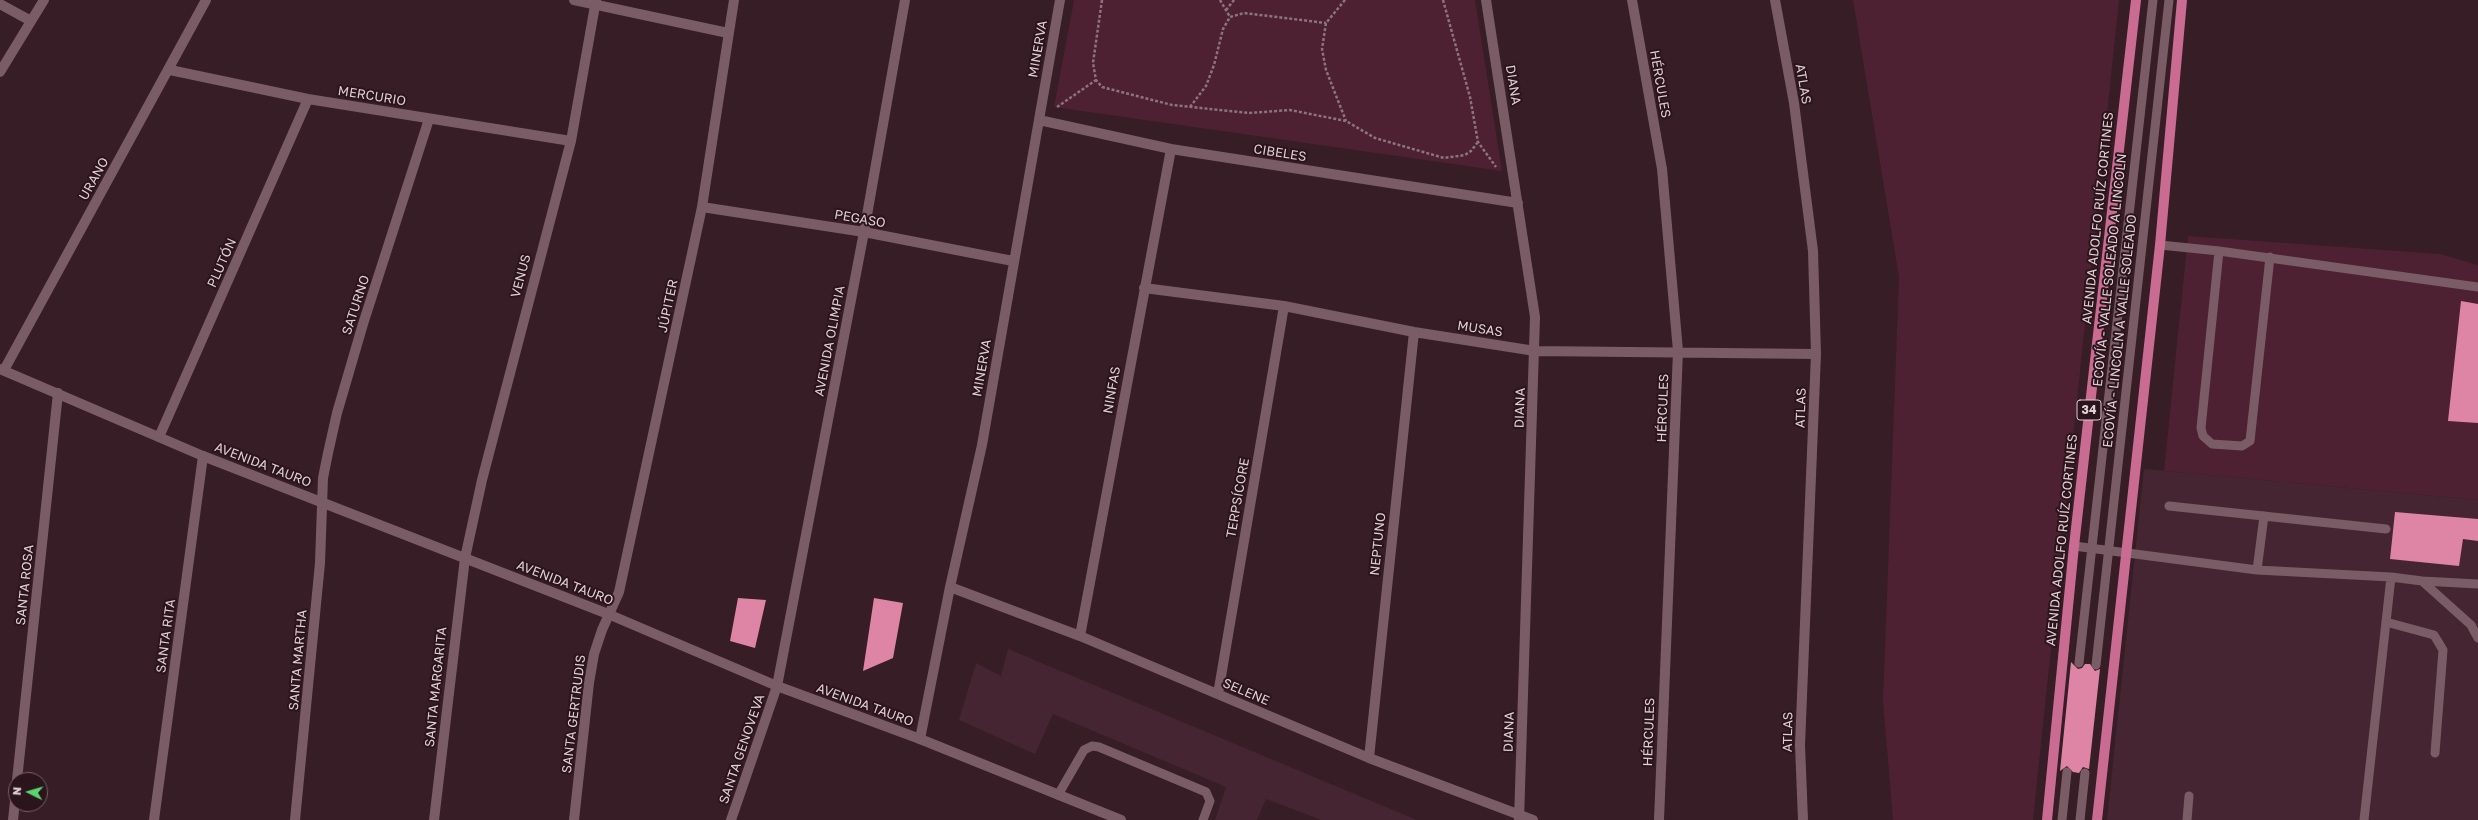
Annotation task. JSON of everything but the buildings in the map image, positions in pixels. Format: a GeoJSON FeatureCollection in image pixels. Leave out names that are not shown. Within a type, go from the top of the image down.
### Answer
{"type":"FeatureCollection","features":[{"type":"Feature","properties":{"kind":"main road","name":"AVENIDA ADOLFO RUÍZ CORTINES"},"geometry":{"type":"LineString","coordinates":[[2047,820],[2074,546],[2136,0]]}},
{"type":"Feature","properties":{"kind":"main road"},"geometry":{"type":"LineString","coordinates":[[2097,820],[2160,245],[2182,0]]}},
{"type":"Feature","properties":{"kind":"street"},"geometry":{"type":"LineString","coordinates":[[0,72],[44,0]]}},
{"type":"Feature","properties":{"kind":"street","name":"URANO"},"geometry":{"type":"LineString","coordinates":[[2,370],[170,70],[206,0]]}},
{"type":"Feature","properties":{"kind":"street"},"geometry":{"type":"LineString","coordinates":[[574,0],[595,2],[728,33]]}},
{"type":"Feature","properties":{"kind":"street","name":"JÚPITER"},"geometry":{"type":"LineString","coordinates":[[608,614],[619,592],[702,207],[734,0]]}},
{"type":"Feature","properties":{"kind":"street","name":"AVENIDA OLIMPIA"},"geometry":{"type":"LineString","coordinates":[[777,686],[864,232],[905,0]]}},
{"type":"Feature","properties":{"kind":"street","name":"MINERVA"},"geometry":{"type":"LineString","coordinates":[[920,739],[950,587],[982,445],[1013,261],[1060,0]]}},
{"type":"Feature","properties":{"kind":"street","name":"DIANA"},"geometry":{"type":"LineString","coordinates":[[1486,0],[1535,317],[1519,817]]}},
{"type":"Feature","properties":{"kind":"street","name":"HÉRCULES"},"geometry":{"type":"LineString","coordinates":[[1632,0],[1662,169],[1678,351],[1659,820]]}},
{"type":"Feature","properties":{"kind":"street","name":"ATLAS"},"geometry":{"type":"LineString","coordinates":[[1775,0],[1794,103],[1808,200],[1813,251],[1816,354],[1800,745],[1803,820]]}},
{"type":"Feature","properties":{"kind":"street","name":"VENUS"},"geometry":{"type":"LineString","coordinates":[[465,558],[484,473],[571,141],[595,2]]}},
{"type":"Feature","properties":{"kind":"street"},"geometry":{"type":"LineString","coordinates":[[0,4],[31,21]]}},
{"type":"Feature","properties":{"kind":"street","name":"MERCURIO"},"geometry":{"type":"LineString","coordinates":[[170,70],[308,99],[571,141]]}},
{"type":"Feature","properties":{"kind":"street","name":"PLUTÓN"},"geometry":{"type":"LineString","coordinates":[[159,437],[308,99]]}},
{"type":"Feature","properties":{"kind":"street","name":"SATURNO"},"geometry":{"type":"LineString","coordinates":[[323,501],[323,478],[337,413],[429,119]]}},
{"type":"Feature","properties":{"kind":"street","name":"CIBELES"},"geometry":{"type":"LineString","coordinates":[[1038,120],[1171,149],[1518,203]]}},
{"type":"Feature","properties":{"kind":"street","name":"NINFAS"},"geometry":{"type":"LineString","coordinates":[[1080,636],[1171,149]]}},
{"type":"Feature","properties":{"kind":"street","name":"PEGASO"},"geometry":{"type":"LineString","coordinates":[[702,207],[864,232],[1013,261]]}},
{"type":"Feature","properties":{"kind":"street","name":"MUSAS"},"geometry":{"type":"LineString","coordinates":[[1144,288],[1284,306],[1414,332],[1535,350],[1816,354]]}},
{"type":"Feature","properties":{"kind":"street","name":"TERPSÍCORE"},"geometry":{"type":"LineString","coordinates":[[1218,694],[1284,306]]}},
{"type":"Feature","properties":{"kind":"street","name":"NEPTUNO"},"geometry":{"type":"LineString","coordinates":[[1369,758],[1414,332]]}},
{"type":"Feature","properties":{"kind":"street","name":"AVENIDA TAURO"},"geometry":{"type":"LineString","coordinates":[[2,370],[202,456],[323,501],[608,614],[777,686],[920,739],[1121,820]]}},
{"type":"Feature","properties":{"kind":"street","name":"SANTA ROSA"},"geometry":{"type":"LineString","coordinates":[[18,772],[58,393]]}},
{"type":"Feature","properties":{"kind":"street","name":"SANTA RITA"},"geometry":{"type":"LineString","coordinates":[[154,820],[202,456]]}},
{"type":"Feature","properties":{"kind":"street","name":"SANTA MARTHA"},"geometry":{"type":"LineString","coordinates":[[295,820],[320,563],[323,501]]}},
{"type":"Feature","properties":{"kind":"street","name":"SANTA MARGARITA"},"geometry":{"type":"LineString","coordinates":[[434,820],[465,558]]}},
{"type":"Feature","properties":{"kind":"street","name":"SELENE"},"geometry":{"type":"LineString","coordinates":[[950,587],[1080,636],[1369,758],[1519,817],[1533,820]]}},
{"type":"Feature","properties":{"kind":"street","name":"SANTA GERTRUDIS"},"geometry":{"type":"LineString","coordinates":[[574,820],[589,683],[594,654],[608,614]]}},
{"type":"Feature","properties":{"kind":"street","name":"SANTA GENOVEVA"},"geometry":{"type":"LineString","coordinates":[[731,820],[777,686]]}},
{"type":"Feature","properties":{"kind":"lane","name":"ECOVÍA - VALLE SOLEADO A LINCOLN"},"geometry":{"type":"LineString","coordinates":[[2079,663],[2153,0]]}},
{"type":"Feature","properties":{"kind":"lane","name":"ECOVÍA - LINCOLN A VALLE SOLEADO"},"geometry":{"type":"LineString","coordinates":[[2096,665],[2169,0]]}},
{"type":"Feature","properties":{"kind":"lane"},"geometry":{"type":"LineString","coordinates":[[2160,245],[2219,250],[2478,287]]}},
{"type":"Feature","properties":{"kind":"lane"},"geometry":{"type":"LineString","coordinates":[[2219,250],[2201,428],[2202,436],[2212,444],[2242,446],[2250,441],[2270,257]]}},
{"type":"Feature","properties":{"kind":"lane"},"geometry":{"type":"LineString","coordinates":[[2169,506],[2386,529]]}},
{"type":"Feature","properties":{"kind":"lane"},"geometry":{"type":"LineString","coordinates":[[2257,570],[2264,516]]}},
{"type":"Feature","properties":{"kind":"lane"},"geometry":{"type":"LineString","coordinates":[[2074,546],[2109,549],[2257,570],[2391,577],[2422,581],[2478,584]]}},
{"type":"Feature","properties":{"kind":"lane"},"geometry":{"type":"LineString","coordinates":[[2364,820],[2391,577]]}},
{"type":"Feature","properties":{"kind":"lane"},"geometry":{"type":"LineString","coordinates":[[2422,581],[2471,625],[2478,638]]}},
{"type":"Feature","properties":{"kind":"lane"},"geometry":{"type":"LineString","coordinates":[[2386,622],[2434,635],[2443,650],[2435,753]]}},
{"type":"Feature","properties":{"kind":"lane"},"geometry":{"type":"LineString","coordinates":[[1058,795],[1084,750],[1092,746],[1099,747],[1206,792],[1210,801],[1203,820]]}},
{"type":"Feature","properties":{"kind":"lane"},"geometry":{"type":"LineString","coordinates":[[2062,820],[2067,772]]}},
{"type":"Feature","properties":{"kind":"lane"},"geometry":{"type":"LineString","coordinates":[[2080,820],[2085,773]]}},
{"type":"Feature","properties":{"kind":"lane"},"geometry":{"type":"LineString","coordinates":[[2187,820],[2189,796]]}},
{"type":"Feature","properties":{"kind":"path"},"geometry":{"type":"LineString","coordinates":[[1102,0],[1093,63],[1096,80],[1102,88],[1172,105],[1249,113],[1290,110],[1346,122],[1375,138],[1444,158],[1465,155],[1471,151],[1478,142]]}},
{"type":"Feature","properties":{"kind":"path"},"geometry":{"type":"LineString","coordinates":[[1220,0],[1230,17]]}},
{"type":"Feature","properties":{"kind":"path"},"geometry":{"type":"LineString","coordinates":[[1226,10],[1234,0]]}},
{"type":"Feature","properties":{"kind":"path"},"geometry":{"type":"LineString","coordinates":[[1345,0],[1326,24],[1322,49],[1326,70],[1346,122]]}},
{"type":"Feature","properties":{"kind":"path"},"geometry":{"type":"LineString","coordinates":[[1443,0],[1470,97],[1478,142],[1498,170]]}},
{"type":"Feature","properties":{"kind":"path"},"geometry":{"type":"LineString","coordinates":[[1190,107],[1206,86],[1214,65],[1223,29],[1230,17],[1244,13],[1326,24]]}},
{"type":"Feature","properties":{"kind":"path"},"geometry":{"type":"LineString","coordinates":[[1038,120],[1096,80]]}},
{"type":"Feature","properties":{"kind":"shaded area"},"geometry":{"type":"Polygon","coordinates":[[[1074,0],[1475,0],[1502,171],[1054,107],[1074,0]]]}},
{"type":"Feature","properties":{"kind":"shaded area"},"geometry":{"type":"Polygon","coordinates":[[[1853,0],[2119,0],[2033,820],[1893,820],[1883,701],[1899,277],[1853,0]]]}},
{"type":"Feature","properties":{"kind":"shaded area"},"geometry":{"type":"Polygon","coordinates":[[[2188,236],[2440,254],[2478,265],[2478,500],[2164,471],[2188,236]]]}},
{"type":"Feature","properties":{"kind":"shaded area"},"geometry":{"type":"Polygon","coordinates":[[[2144,469],[2478,500],[2478,820],[2107,820],[2144,469]]]}},
{"type":"Feature","properties":{"kind":"shaded area"},"geometry":{"type":"Polygon","coordinates":[[[1008,649],[1417,820],[1322,820],[1266,799],[1257,820],[1215,820],[1226,787],[1053,714],[1035,754],[959,720],[976,663],[1001,676],[1008,649]]]}}]}
